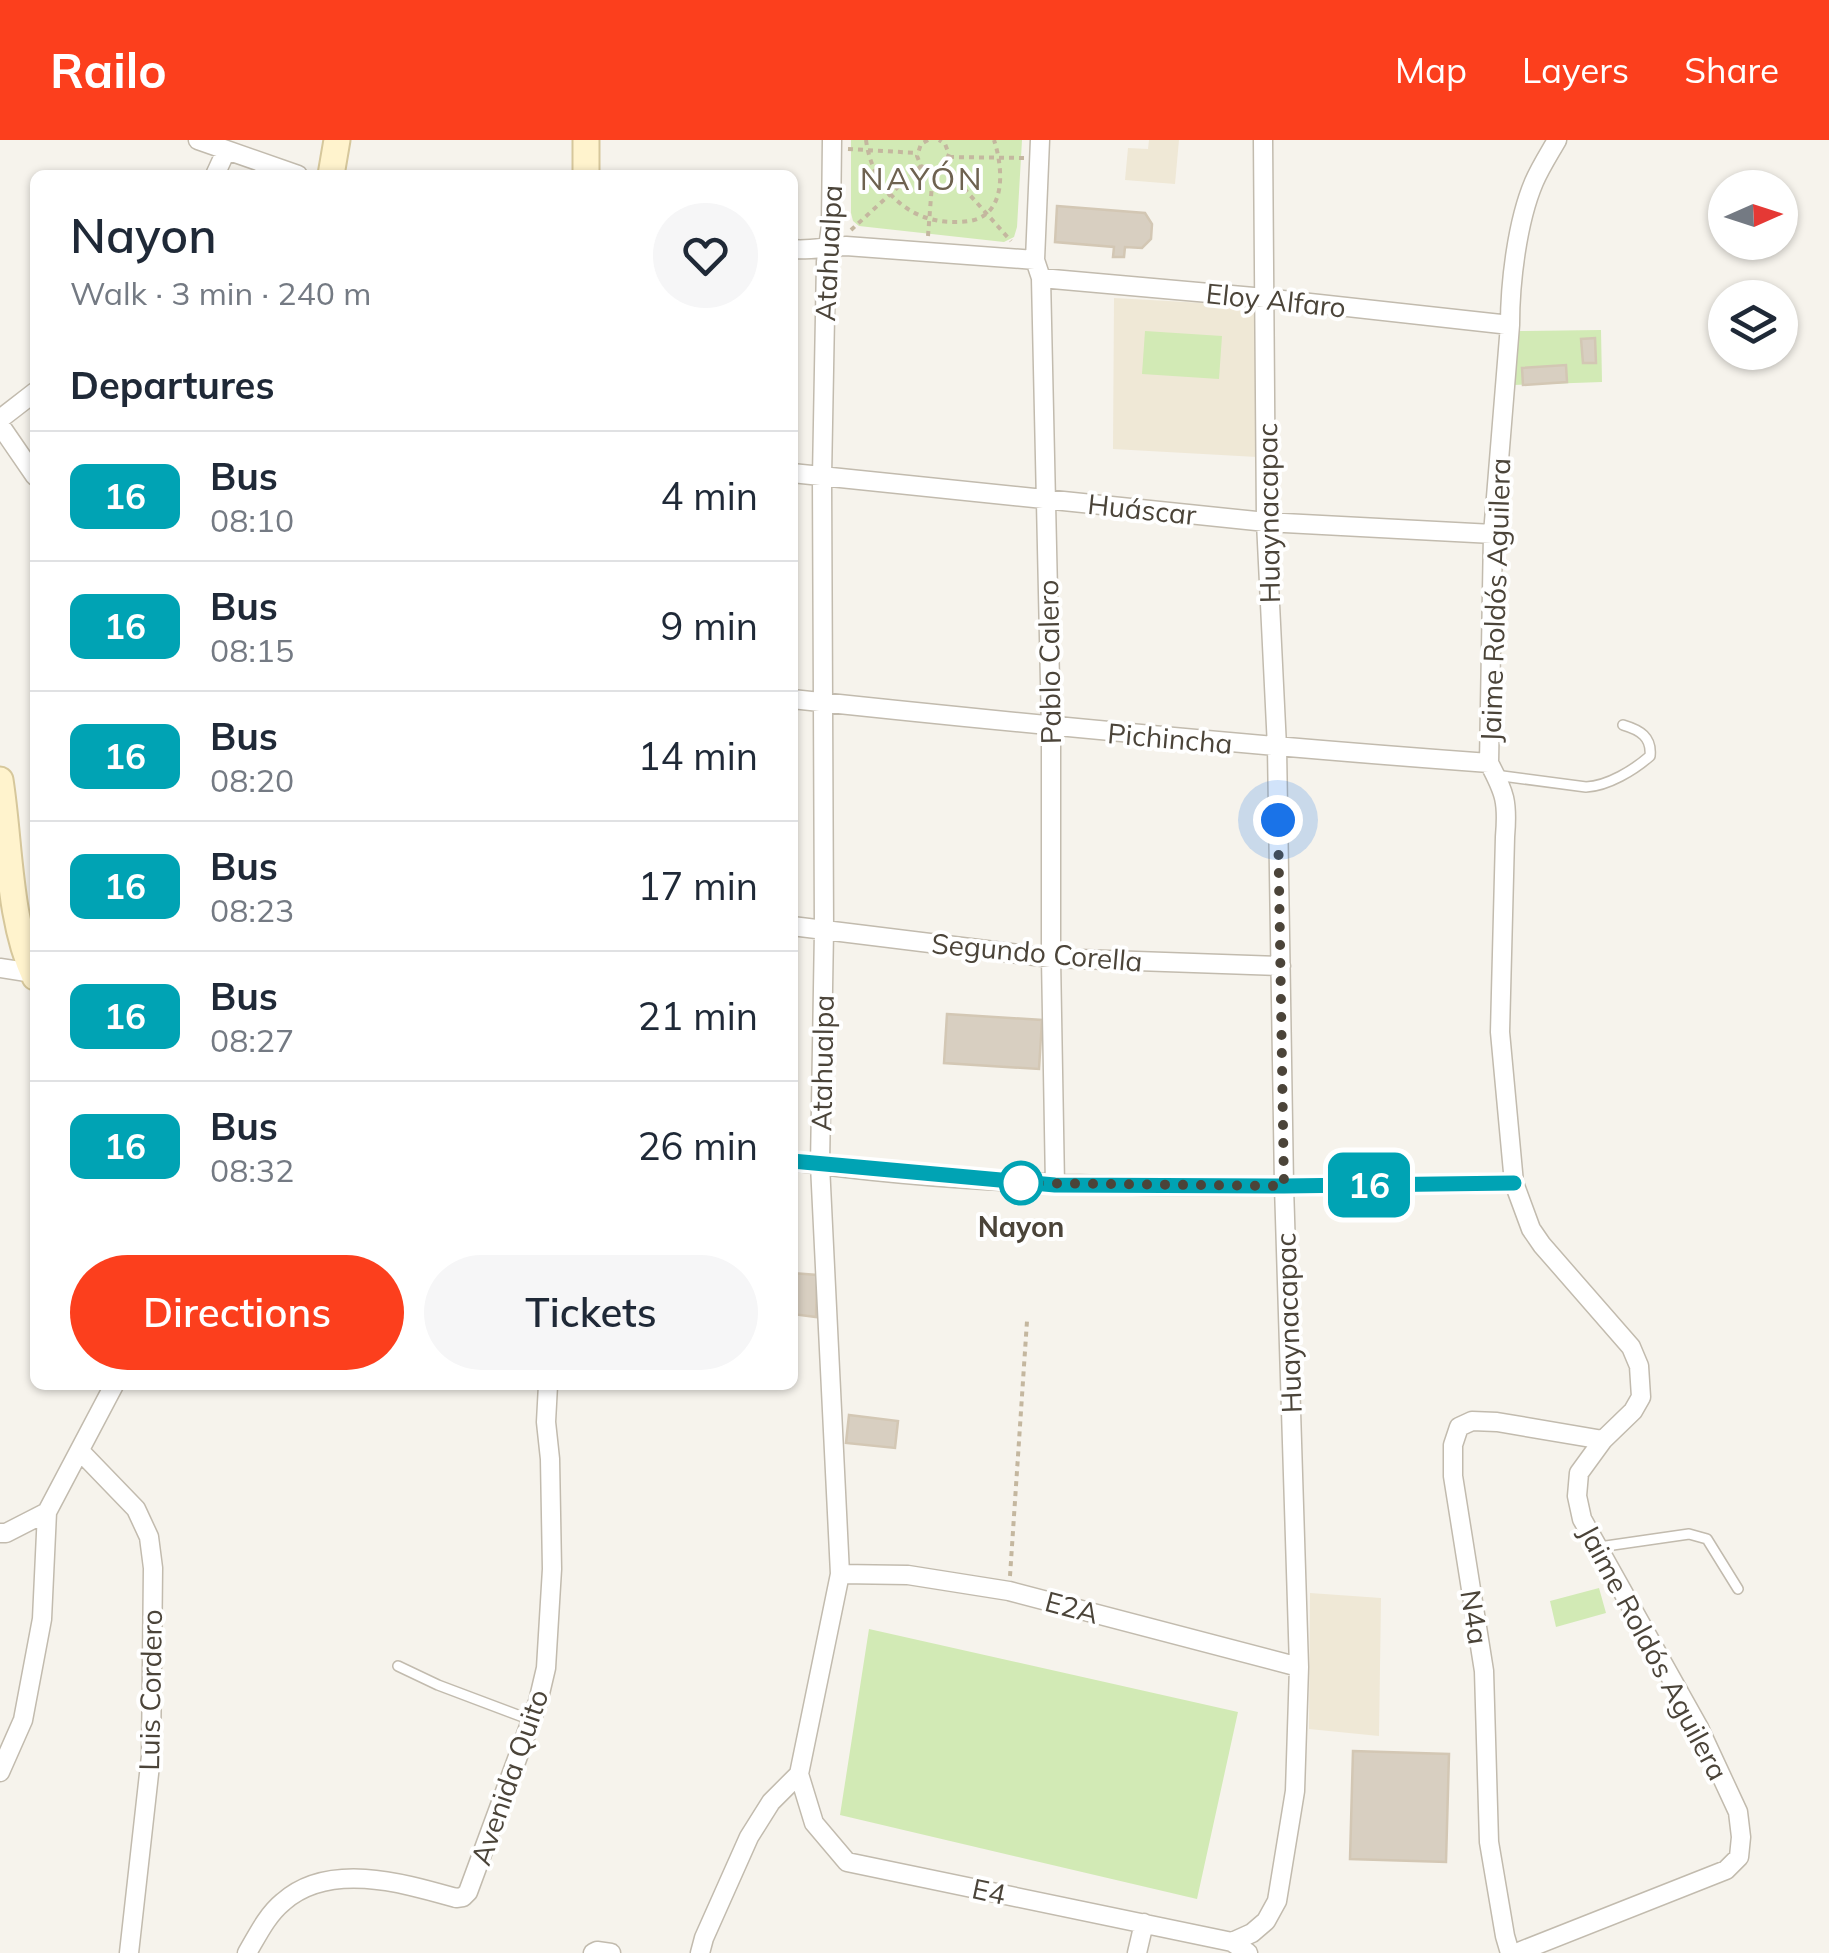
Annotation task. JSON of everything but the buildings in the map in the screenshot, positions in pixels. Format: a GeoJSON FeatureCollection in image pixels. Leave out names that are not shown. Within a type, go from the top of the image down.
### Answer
{"type":"FeatureCollection","features":[{"type":"Feature","properties":{"kind":"street"},"geometry":{"type":"LineString","coordinates":[[198,140],[283,170]]}},
{"type":"Feature","properties":{"kind":"street"},"geometry":{"type":"LineString","coordinates":[[332,170],[337,140]]}},
{"type":"Feature","properties":{"kind":"street"},"geometry":{"type":"LineString","coordinates":[[586,140],[586,170]]}},
{"type":"Feature","properties":{"kind":"street","name":"Atahualpa"},"geometry":{"type":"LineString","coordinates":[[799,1774],[840,1574],[820,1165],[824,930],[822,478],[832,140]]}},
{"type":"Feature","properties":{"kind":"street","name":"Pablo Calero"},"geometry":{"type":"LineString","coordinates":[[1040,140],[1035,260],[1042,278],[1055,1185]]}},
{"type":"Feature","properties":{"kind":"street","name":"Huaynacapac"},"geometry":{"type":"LineString","coordinates":[[1240,1948],[1266,1922],[1277,1901],[1295,1790],[1299,1667],[1284,1186],[1277,748],[1266,522],[1264,140]]}},
{"type":"Feature","properties":{"kind":"street","name":"Jaime Roldós Aguilera"},"geometry":{"type":"LineString","coordinates":[[1513,1953],[1726,1870],[1739,1856],[1741,1838],[1738,1812],[1699,1728],[1582,1518],[1576,1496],[1579,1473],[1603,1440],[1633,1411],[1641,1396],[1639,1366],[1631,1347],[1542,1245],[1514,1183],[1500,1032],[1507,813],[1503,788],[1492,769],[1493,534],[1510,291],[1527,201],[1557,140]]}},
{"type":"Feature","properties":{"kind":"street"},"geometry":{"type":"LineString","coordinates":[[217,170],[226,151]]}},
{"type":"Feature","properties":{"kind":"street"},"geometry":{"type":"LineString","coordinates":[[798,249],[831,246],[1035,260]]}},
{"type":"Feature","properties":{"kind":"street","name":"Eloy Alfaro"},"geometry":{"type":"LineString","coordinates":[[1042,278],[1510,325]]}},
{"type":"Feature","properties":{"kind":"street"},"geometry":{"type":"LineString","coordinates":[[30,396],[0,422],[30,468]]}},
{"type":"Feature","properties":{"kind":"street","name":"Huáscar"},"geometry":{"type":"LineString","coordinates":[[798,474],[1266,522],[1493,534]]}},
{"type":"Feature","properties":{"kind":"street","name":"Pichincha"},"geometry":{"type":"LineString","coordinates":[[798,700],[1492,769]]}},
{"type":"Feature","properties":{"kind":"street"},"geometry":{"type":"LineString","coordinates":[[0,780],[20,928],[30,964]]}},
{"type":"Feature","properties":{"kind":"street","name":"Segundo Corella"},"geometry":{"type":"LineString","coordinates":[[798,927],[1050,958],[1282,966]]}},
{"type":"Feature","properties":{"kind":"street"},"geometry":{"type":"LineString","coordinates":[[0,968],[30,974]]}},
{"type":"Feature","properties":{"kind":"street"},"geometry":{"type":"LineString","coordinates":[[798,1162],[1055,1185],[1514,1183]]}},
{"type":"Feature","properties":{"kind":"street"},"geometry":{"type":"LineString","coordinates":[[0,1772],[23,1720],[42,1619],[47,1512],[111,1390]]}},
{"type":"Feature","properties":{"kind":"street","name":"Avenida Quito"},"geometry":{"type":"LineString","coordinates":[[247,1953],[280,1904],[316,1883],[370,1880],[456,1898],[468,1892],[546,1668],[552,1569],[548,1390]]}},
{"type":"Feature","properties":{"kind":"street","name":"N4a"},"geometry":{"type":"LineString","coordinates":[[1513,1953],[1505,1936],[1490,1842],[1484,1671],[1453,1476],[1452,1445],[1459,1428],[1472,1421],[1603,1440]]}},
{"type":"Feature","properties":{"kind":"street","name":"Luis Cordero"},"geometry":{"type":"LineString","coordinates":[[80,1451],[136,1509],[148,1536],[152,1568],[151,1756],[129,1953]]}},
{"type":"Feature","properties":{"kind":"street"},"geometry":{"type":"LineString","coordinates":[[0,1534],[47,1512]]}},
{"type":"Feature","properties":{"kind":"street","name":"E2A"},"geometry":{"type":"LineString","coordinates":[[840,1574],[908,1575],[1009,1591],[1299,1667]]}},
{"type":"Feature","properties":{"kind":"street"},"geometry":{"type":"LineString","coordinates":[[700,1953],[749,1837],[771,1802],[799,1774]]}},
{"type":"Feature","properties":{"kind":"street","name":"E4"},"geometry":{"type":"LineString","coordinates":[[799,1774],[814,1823],[847,1862],[1144,1923],[1240,1948]]}},
{"type":"Feature","properties":{"kind":"street"},"geometry":{"type":"LineString","coordinates":[[1137,1953],[1144,1923]]}},
{"type":"Feature","properties":{"kind":"street"},"geometry":{"type":"LineString","coordinates":[[593,1953],[611,1953]]}},
{"type":"Feature","properties":{"kind":"lane"},"geometry":{"type":"LineString","coordinates":[[1492,769],[1598,786],[1650,756],[1646,736],[1623,725]]}},
{"type":"Feature","properties":{"kind":"lane"},"geometry":{"type":"LineString","coordinates":[[1599,1547],[1698,1534],[1707,1539],[1738,1589]]}},
{"type":"Feature","properties":{"kind":"lane"},"geometry":{"type":"LineString","coordinates":[[398,1666],[438,1686],[531,1720]]}},
{"type":"Feature","properties":{"kind":"path"},"geometry":{"type":"LineString","coordinates":[[843,140],[843,150],[918,152]]}},
{"type":"Feature","properties":{"kind":"path"},"geometry":{"type":"LineString","coordinates":[[866,140],[874,171],[890,195],[912,212],[930,219],[965,221],[986,214],[994,204],[1000,178],[994,140]]}},
{"type":"Feature","properties":{"kind":"path"},"geometry":{"type":"LineString","coordinates":[[924,141],[918,162],[933,171],[944,166],[948,156],[948,142],[938,140]]}},
{"type":"Feature","properties":{"kind":"path"},"geometry":{"type":"LineString","coordinates":[[948,156],[1029,158]]}},
{"type":"Feature","properties":{"kind":"path"},"geometry":{"type":"LineString","coordinates":[[831,246],[922,166]]}},
{"type":"Feature","properties":{"kind":"path"},"geometry":{"type":"LineString","coordinates":[[944,166],[1016,246],[1010,249]]}},
{"type":"Feature","properties":{"kind":"path"},"geometry":{"type":"LineString","coordinates":[[928,242],[933,171]]}},
{"type":"Feature","properties":{"kind":"path"},"geometry":{"type":"LineString","coordinates":[[1009,1591],[1027,1321]]}},
{"type":"Feature","properties":{"kind":"shaded area"},"geometry":{"type":"Polygon","coordinates":[[[1149,140],[1179,140],[1175,184],[1125,180],[1128,148],[1148,149],[1149,140]]]}},
{"type":"Feature","properties":{"kind":"shaded area"},"geometry":{"type":"Polygon","coordinates":[[[1114,298],[1257,306],[1257,457],[1113,449],[1114,298]]]}},
{"type":"Feature","properties":{"kind":"shaded area"},"geometry":{"type":"Polygon","coordinates":[[[1310,1593],[1381,1598],[1379,1736],[1309,1729],[1310,1593]]]}},
{"type":"Feature","properties":{"kind":"green space"},"geometry":{"type":"Polygon","coordinates":[[[851,140],[1022,140],[1014,237],[1004,242],[859,226],[851,213],[851,140]]]}},
{"type":"Feature","properties":{"kind":"green space"},"geometry":{"type":"Polygon","coordinates":[[[1601,330],[1602,382],[1514,385],[1517,331],[1601,330]]]}},
{"type":"Feature","properties":{"kind":"green space"},"geometry":{"type":"Polygon","coordinates":[[[1145,331],[1222,336],[1219,379],[1142,374],[1145,331]]]}},
{"type":"Feature","properties":{"kind":"green space"},"geometry":{"type":"Polygon","coordinates":[[[1599,1588],[1606,1613],[1556,1627],[1550,1601],[1599,1588]]]}},
{"type":"Feature","properties":{"kind":"green space"},"geometry":{"type":"Polygon","coordinates":[[[869,1629],[1238,1712],[1197,1899],[840,1815],[869,1629]]]}},
{"type":"Feature","properties":{"kind":"bus line","name":"16"},"geometry":{"type":"LineString","coordinates":[[798,1162],[1055,1185],[1514,1183]]}},
{"type":"Feature","properties":{"kind":"place","name":"Nayon"},"geometry":{"type":"Point","coordinates":[1021,1183]}},
{"type":"Feature","properties":{"kind":"district","name":"NAYÓN"},"geometry":{"type":"Point","coordinates":[922,178]}},
{"type":"Feature","properties":{"kind":"route"},"geometry":{"type":"LineString","coordinates":[[1021,1183],[1284,1186],[1278,820]]}}]}
